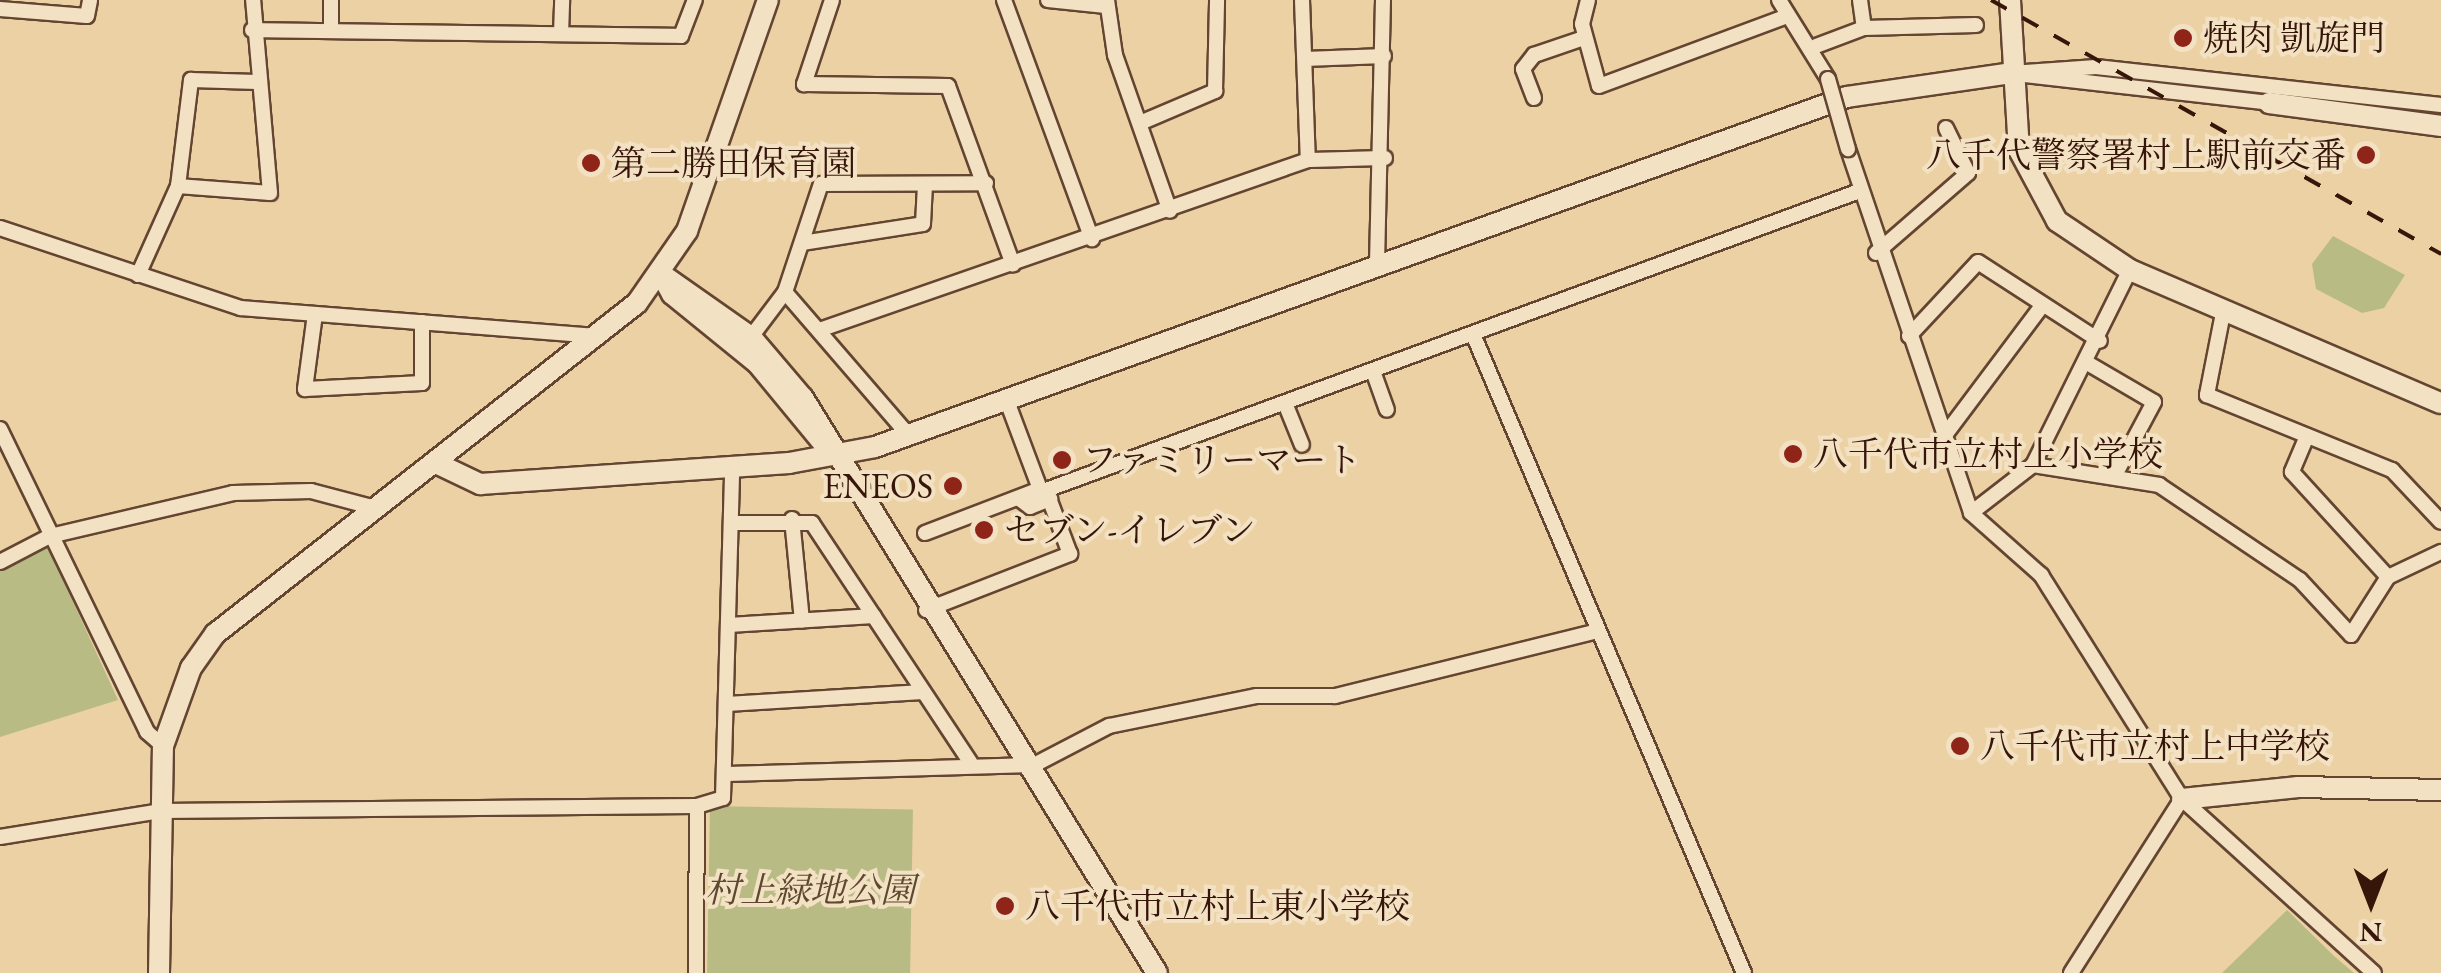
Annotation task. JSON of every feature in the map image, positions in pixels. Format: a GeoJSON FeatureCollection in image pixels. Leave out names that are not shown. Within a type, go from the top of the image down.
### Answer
{"type":"FeatureCollection","features":[{"type":"Feature","properties":{"kind":"street"},"geometry":{"type":"LineString","coordinates":[[0,9],[87,16],[90,0]]}},
{"type":"Feature","properties":{"kind":"street"},"geometry":{"type":"LineString","coordinates":[[178,186],[270,193],[252,30],[253,0]]}},
{"type":"Feature","properties":{"kind":"street"},"geometry":{"type":"LineString","coordinates":[[330,30],[331,0]]}},
{"type":"Feature","properties":{"kind":"street"},"geometry":{"type":"LineString","coordinates":[[561,34],[562,0]]}},
{"type":"Feature","properties":{"kind":"street"},"geometry":{"type":"LineString","coordinates":[[252,30],[681,36],[695,0]]}},
{"type":"Feature","properties":{"kind":"street"},"geometry":{"type":"LineString","coordinates":[[159,973],[164,746],[174,704],[215,634],[605,336],[661,274],[687,231],[768,0]]}},
{"type":"Feature","properties":{"kind":"street"},"geometry":{"type":"LineString","coordinates":[[832,0],[804,84],[948,86],[1013,265]]}},
{"type":"Feature","properties":{"kind":"street"},"geometry":{"type":"LineString","coordinates":[[1004,0],[1092,239]]}},
{"type":"Feature","properties":{"kind":"street"},"geometry":{"type":"LineString","coordinates":[[1048,0],[1106,3],[1140,124],[1170,211]]}},
{"type":"Feature","properties":{"kind":"street"},"geometry":{"type":"LineString","coordinates":[[1140,124],[1216,91],[1217,0]]}},
{"type":"Feature","properties":{"kind":"street"},"geometry":{"type":"LineString","coordinates":[[1302,0],[1308,160]]}},
{"type":"Feature","properties":{"kind":"street"},"geometry":{"type":"LineString","coordinates":[[1378,264],[1384,158],[1384,0]]}},
{"type":"Feature","properties":{"kind":"street"},"geometry":{"type":"LineString","coordinates":[[1588,0],[1584,38],[1598,86],[1787,16]]}},
{"type":"Feature","properties":{"kind":"street"},"geometry":{"type":"LineString","coordinates":[[1779,0],[1787,16],[1816,46],[1876,252],[1971,513],[2040,575],[2182,799],[2374,973]]}},
{"type":"Feature","properties":{"kind":"street"},"geometry":{"type":"LineString","coordinates":[[1860,0],[1864,28]]}},
{"type":"Feature","properties":{"kind":"street"},"geometry":{"type":"LineString","coordinates":[[2010,0],[2011,73],[2031,181],[2057,221],[2130,270],[2441,403]]}},
{"type":"Feature","properties":{"kind":"street"},"geometry":{"type":"LineString","coordinates":[[1816,46],[1864,28],[1976,25]]}},
{"type":"Feature","properties":{"kind":"street"},"geometry":{"type":"LineString","coordinates":[[1534,98],[1524,69],[1534,55],[1584,38]]}},
{"type":"Feature","properties":{"kind":"street"},"geometry":{"type":"LineString","coordinates":[[1304,59],[1384,56]]}},
{"type":"Feature","properties":{"kind":"street"},"geometry":{"type":"LineString","coordinates":[[438,464],[480,484],[732,468],[833,456],[910,437],[1847,97],[2011,73],[2096,66],[2439,116]]}},
{"type":"Feature","properties":{"kind":"street"},"geometry":{"type":"LineString","coordinates":[[2011,73],[2269,102],[2439,116]]}},
{"type":"Feature","properties":{"kind":"street"},"geometry":{"type":"LineString","coordinates":[[138,276],[178,186],[192,80],[258,82]]}},
{"type":"Feature","properties":{"kind":"street"},"geometry":{"type":"LineString","coordinates":[[1876,252],[1968,173],[1946,128]]}},
{"type":"Feature","properties":{"kind":"street"},"geometry":{"type":"LineString","coordinates":[[822,329],[1092,239],[1308,160],[1384,158]]}},
{"type":"Feature","properties":{"kind":"street"},"geometry":{"type":"LineString","coordinates":[[751,337],[785,292],[821,184],[986,183]]}},
{"type":"Feature","properties":{"kind":"street"},"geometry":{"type":"LineString","coordinates":[[802,243],[923,224],[924,184]]}},
{"type":"Feature","properties":{"kind":"street"},"geometry":{"type":"LineString","coordinates":[[926,610],[1070,554],[1046,490],[1858,192]]}},
{"type":"Feature","properties":{"kind":"street"},"geometry":{"type":"LineString","coordinates":[[0,228],[230,305],[605,336]]}},
{"type":"Feature","properties":{"kind":"street"},"geometry":{"type":"LineString","coordinates":[[1909,336],[1978,262],[2040,307],[2100,341]]}},
{"type":"Feature","properties":{"kind":"street"},"geometry":{"type":"LineString","coordinates":[[1971,513],[2033,466],[2100,341],[2130,270]]}},
{"type":"Feature","properties":{"kind":"street"},"geometry":{"type":"LineString","coordinates":[[661,274],[751,337],[827,433],[833,456]]}},
{"type":"Feature","properties":{"kind":"street"},"geometry":{"type":"LineString","coordinates":[[661,274],[672,294],[758,364],[833,456],[926,610],[1034,765],[1157,973]]}},
{"type":"Feature","properties":{"kind":"street"},"geometry":{"type":"LineString","coordinates":[[785,292],[822,329],[910,437]]}},
{"type":"Feature","properties":{"kind":"street"},"geometry":{"type":"LineString","coordinates":[[1942,439],[2040,307]]}},
{"type":"Feature","properties":{"kind":"street"},"geometry":{"type":"LineString","coordinates":[[2224,308],[2207,395],[2392,470],[2441,522]]}},
{"type":"Feature","properties":{"kind":"street"},"geometry":{"type":"LineString","coordinates":[[314,314],[306,389],[422,383],[422,322]]}},
{"type":"Feature","properties":{"kind":"street"},"geometry":{"type":"LineString","coordinates":[[1473,334],[1744,973]]}},
{"type":"Feature","properties":{"kind":"street"},"geometry":{"type":"LineString","coordinates":[[2088,364],[2154,402],[2115,475]]}},
{"type":"Feature","properties":{"kind":"street"},"geometry":{"type":"LineString","coordinates":[[1372,371],[1386,410]]}},
{"type":"Feature","properties":{"kind":"street"},"geometry":{"type":"LineString","coordinates":[[925,533],[1040,489],[1007,402]]}},
{"type":"Feature","properties":{"kind":"street"},"geometry":{"type":"LineString","coordinates":[[1285,402],[1302,445]]}},
{"type":"Feature","properties":{"kind":"street"},"geometry":{"type":"LineString","coordinates":[[0,429],[147,732],[164,746]]}},
{"type":"Feature","properties":{"kind":"street"},"geometry":{"type":"LineString","coordinates":[[2307,436],[2292,472],[2388,577]]}},
{"type":"Feature","properties":{"kind":"street"},"geometry":{"type":"LineString","coordinates":[[2033,466],[2115,475],[2175,495],[2300,580],[2351,634],[2388,577],[2441,552]]}},
{"type":"Feature","properties":{"kind":"street"},"geometry":{"type":"LineString","coordinates":[[0,837],[160,811],[697,806],[723,798],[732,468]]}},
{"type":"Feature","properties":{"kind":"street"},"geometry":{"type":"LineString","coordinates":[[0,562],[50,536],[233,492],[311,491],[380,509]]}},
{"type":"Feature","properties":{"kind":"street"},"geometry":{"type":"LineString","coordinates":[[1018,498],[1030,507],[1050,499]]}},
{"type":"Feature","properties":{"kind":"street"},"geometry":{"type":"LineString","coordinates":[[731,523],[792,519],[812,523],[970,762]]}},
{"type":"Feature","properties":{"kind":"street"},"geometry":{"type":"LineString","coordinates":[[792,519],[802,621]]}},
{"type":"Feature","properties":{"kind":"street"},"geometry":{"type":"LineString","coordinates":[[729,625],[874,616]]}},
{"type":"Feature","properties":{"kind":"street"},"geometry":{"type":"LineString","coordinates":[[726,774],[970,762],[1034,765],[1109,726],[1258,696],[1335,696],[1598,632]]}},
{"type":"Feature","properties":{"kind":"street"},"geometry":{"type":"LineString","coordinates":[[728,704],[923,692]]}},
{"type":"Feature","properties":{"kind":"street"},"geometry":{"type":"LineString","coordinates":[[2182,799],[2298,787],[2441,790]]}},
{"type":"Feature","properties":{"kind":"street"},"geometry":{"type":"LineString","coordinates":[[2071,973],[2182,799]]}},
{"type":"Feature","properties":{"kind":"street"},"geometry":{"type":"LineString","coordinates":[[696,973],[697,806]]}},
{"type":"Feature","properties":{"kind":"green space"},"geometry":{"type":"Polygon","coordinates":[[[2333,236],[2405,275],[2384,308],[2362,313],[2316,289],[2312,264],[2333,236]]]}},
{"type":"Feature","properties":{"kind":"green space"},"geometry":{"type":"Polygon","coordinates":[[[47,545],[118,700],[0,737],[0,567],[47,545]]]}},
{"type":"Feature","properties":{"kind":"green space","name":"村上緑地公園"},"geometry":{"type":"Polygon","coordinates":[[[710,806],[913,810],[910,973],[707,973],[710,806]]]}},
{"type":"Feature","properties":{"kind":"green space"},"geometry":{"type":"Polygon","coordinates":[[[2287,910],[2334,956],[2354,973],[2222,973],[2287,910]]]}},
{"type":"Feature","properties":{"kind":"railway"},"geometry":{"type":"LineString","coordinates":[[1991,0],[2441,254]]}},
{"type":"Feature","properties":{"kind":"place","name":"焼肉 凱旋門"},"geometry":{"type":"Point","coordinates":[2183,38]}},
{"type":"Feature","properties":{"kind":"place","name":"八千代警察署村上駅前交番"},"geometry":{"type":"Point","coordinates":[2366,155]}},
{"type":"Feature","properties":{"kind":"place","name":"第二勝田保育園"},"geometry":{"type":"Point","coordinates":[591,163]}},
{"type":"Feature","properties":{"kind":"place","name":"八千代市立村上小学校"},"geometry":{"type":"Point","coordinates":[1793,454]}},
{"type":"Feature","properties":{"kind":"place","name":"ファミリーマート"},"geometry":{"type":"Point","coordinates":[1062,460]}},
{"type":"Feature","properties":{"kind":"place","name":"ENEOS"},"geometry":{"type":"Point","coordinates":[953,486]}},
{"type":"Feature","properties":{"kind":"place","name":"セブン-イレブン"},"geometry":{"type":"Point","coordinates":[984,530]}},
{"type":"Feature","properties":{"kind":"place","name":"八千代市立村上中学校"},"geometry":{"type":"Point","coordinates":[1960,746]}},
{"type":"Feature","properties":{"kind":"place","name":"八千代市立村上東小学校"},"geometry":{"type":"Point","coordinates":[1005,906]}}]}
